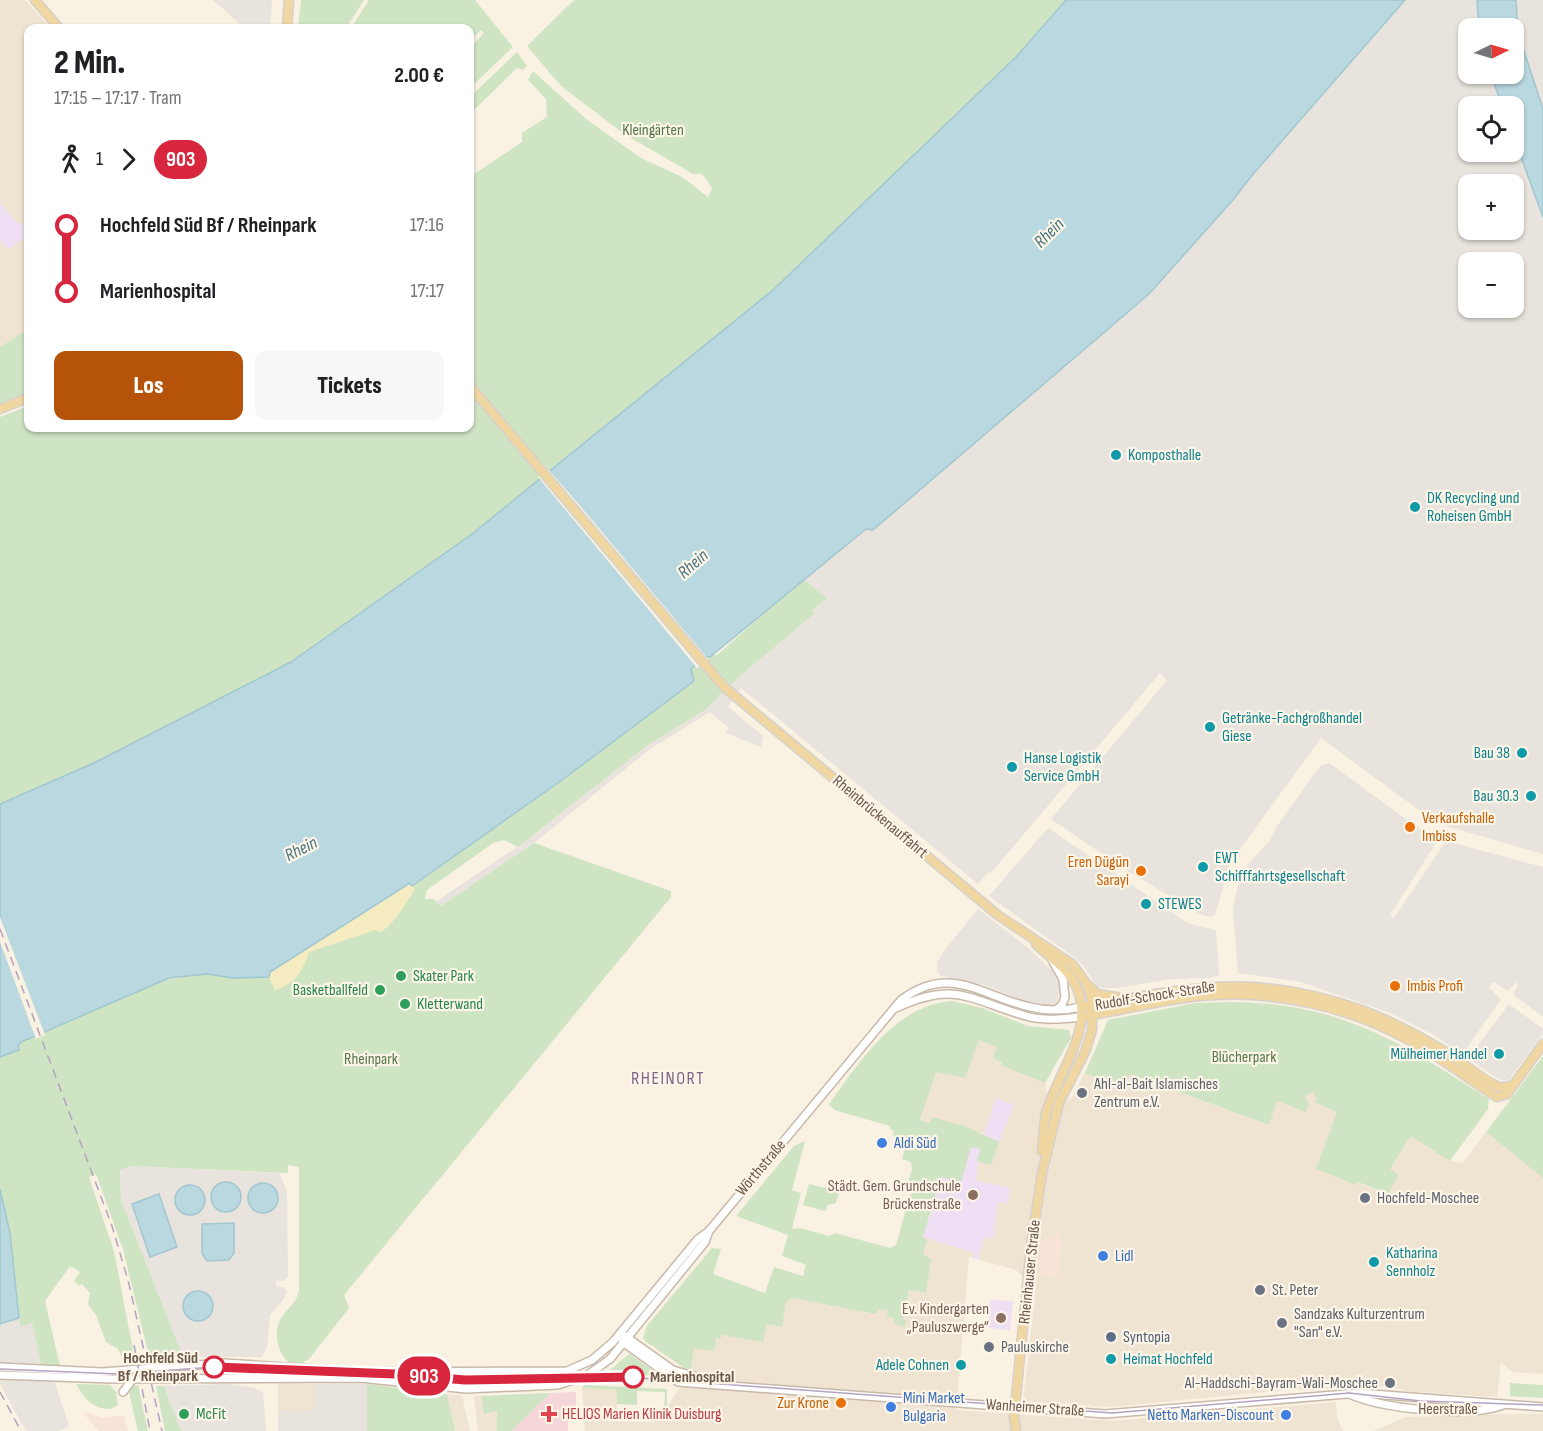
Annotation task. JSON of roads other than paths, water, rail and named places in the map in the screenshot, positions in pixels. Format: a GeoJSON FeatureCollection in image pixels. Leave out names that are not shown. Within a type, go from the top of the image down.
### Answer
{"type":"FeatureCollection","features":[{"type":"Feature","properties":{"kind":"main road"},"geometry":{"type":"LineString","coordinates":[[34,0],[55,24]]}},
{"type":"Feature","properties":{"kind":"main road"},"geometry":{"type":"LineString","coordinates":[[287,24],[289,0]]}},
{"type":"Feature","properties":{"kind":"main road","name":"Rheinbrückenauffahrt"},"geometry":{"type":"LineString","coordinates":[[474,391],[708,670],[733,696],[983,903],[1072,964],[1086,983],[1093,1010]]}},
{"type":"Feature","properties":{"kind":"main road"},"geometry":{"type":"LineString","coordinates":[[0,409],[24,400]]}},
{"type":"Feature","properties":{"kind":"main road","name":"Rheinbrückenauffahrt"},"geometry":{"type":"LineString","coordinates":[[1028,936],[1070,976],[1081,1012]]}},
{"type":"Feature","properties":{"kind":"main road"},"geometry":{"type":"LineString","coordinates":[[1086,983],[1097,994],[1126,999]]}},
{"type":"Feature","properties":{"kind":"main road","name":"Rudolf-Schock-Straße"},"geometry":{"type":"LineString","coordinates":[[1093,1010],[1126,999],[1188,988],[1222,985],[1250,985],[1300,992],[1377,1016],[1432,1044],[1498,1086],[1514,1085]]}},
{"type":"Feature","properties":{"kind":"main road","name":"Rudolf-Schock-Straße"},"geometry":{"type":"LineString","coordinates":[[1081,1012],[1215,995],[1262,996],[1306,1002],[1337,1010],[1404,1037],[1501,1097],[1514,1085]]}},
{"type":"Feature","properties":{"kind":"main road","name":"Rheinhauser Straße"},"geometry":{"type":"LineString","coordinates":[[1042,1173],[1059,1103],[1090,1040],[1093,1010]]}},
{"type":"Feature","properties":{"kind":"main road","name":"Rheinhauser Straße"},"geometry":{"type":"LineString","coordinates":[[1016,1407],[1031,1246],[1042,1173],[1047,1111],[1073,1053],[1081,1012]]}},
{"type":"Feature","properties":{"kind":"main road"},"geometry":{"type":"LineString","coordinates":[[1514,1085],[1543,1044]]}},
{"type":"Feature","properties":{"kind":"main road"},"geometry":{"type":"LineString","coordinates":[[1016,1407],[1014,1417],[1016,1431]]}},
{"type":"Feature","properties":{"kind":"main road"},"geometry":{"type":"LineString","coordinates":[[1016,1407],[1022,1431]]}},
{"type":"Feature","properties":{"kind":"street"},"geometry":{"type":"LineString","coordinates":[[1051,957],[1065,990],[1062,1005],[1055,1010]]}},
{"type":"Feature","properties":{"kind":"street","name":"Rudolf-Schock-Straße"},"geometry":{"type":"LineString","coordinates":[[814,1106],[901,1000],[919,988],[952,982],[984,990],[1027,1007],[1081,1012]]}},
{"type":"Feature","properties":{"kind":"street","name":"Rudolf-Schock-Straße"},"geometry":{"type":"LineString","coordinates":[[894,1009],[922,997],[948,993],[972,996],[1026,1016],[1060,1019],[1081,1012]]}},
{"type":"Feature","properties":{"kind":"street","name":"Wörthstraße"},"geometry":{"type":"LineString","coordinates":[[620,1334],[698,1239],[709,1231],[814,1106]]}},
{"type":"Feature","properties":{"kind":"street","name":"Wörthstraße"},"geometry":{"type":"LineString","coordinates":[[626,1340],[705,1242],[709,1231]]}},
{"type":"Feature","properties":{"kind":"street"},"geometry":{"type":"LineString","coordinates":[[0,1367],[129,1371],[224,1363],[339,1371],[557,1372],[586,1364],[603,1352],[620,1334]]}},
{"type":"Feature","properties":{"kind":"street","name":"Wanheimer Straße"},"geometry":{"type":"LineString","coordinates":[[620,1334],[674,1381],[1120,1414],[1349,1394],[1405,1397]]}},
{"type":"Feature","properties":{"kind":"street"},"geometry":{"type":"LineString","coordinates":[[0,1375],[84,1379],[331,1377],[382,1379],[458,1388],[545,1387],[586,1376],[601,1367],[626,1340]]}},
{"type":"Feature","properties":{"kind":"street","name":"Wanheimer Straße"},"geometry":{"type":"LineString","coordinates":[[626,1340],[673,1370],[720,1384]]}},
{"type":"Feature","properties":{"kind":"street"},"geometry":{"type":"LineString","coordinates":[[123,1392],[132,1379]]}},
{"type":"Feature","properties":{"kind":"street","name":"Wanheimer Straße"},"geometry":{"type":"LineString","coordinates":[[1349,1394],[1393,1406]]}},
{"type":"Feature","properties":{"kind":"street","name":"Heerstraße"},"geometry":{"type":"LineString","coordinates":[[1405,1397],[1489,1401],[1503,1405],[1543,1407]]}},
{"type":"Feature","properties":{"kind":"street","name":"Heerstraße"},"geometry":{"type":"LineString","coordinates":[[1393,1406],[1436,1410],[1488,1409],[1503,1405]]}},
{"type":"Feature","properties":{"kind":"water","name":"Rhein"},"geometry":{"type":"Polygon","coordinates":[[[1066,0],[1405,0],[1149,294],[873,530],[866,529],[710,657],[706,656],[691,669],[694,681],[562,780],[412,886],[410,883],[270,972],[269,977],[233,978],[207,974],[169,978],[21,1042],[18,1046],[19,1050],[0,1057],[0,804],[96,762],[291,662],[472,534],[773,290],[1017,56],[1066,0]]]}},
{"type":"Feature","properties":{"kind":"water"},"geometry":{"type":"Polygon","coordinates":[[[1477,0],[1516,0],[1517,18],[1478,18],[1477,0]]]}},
{"type":"Feature","properties":{"kind":"water"},"geometry":{"type":"Polygon","coordinates":[[[1524,51],[1543,109],[1543,217],[1523,162],[1524,96],[1499,96],[1494,84],[1524,84],[1524,51]]]}},
{"type":"Feature","properties":{"kind":"water"},"geometry":{"type":"Polygon","coordinates":[[[226,1182],[236,1187],[241,1197],[236,1207],[226,1212],[216,1207],[211,1197],[216,1187],[226,1182]]]}},
{"type":"Feature","properties":{"kind":"water"},"geometry":{"type":"Polygon","coordinates":[[[263,1183],[274,1187],[278,1198],[274,1209],[263,1213],[252,1209],[248,1198],[252,1187],[263,1183]]]}},
{"type":"Feature","properties":{"kind":"water"},"geometry":{"type":"Polygon","coordinates":[[[190,1185],[201,1189],[205,1200],[201,1211],[190,1215],[179,1211],[175,1200],[179,1189],[190,1185]]]}},
{"type":"Feature","properties":{"kind":"water"},"geometry":{"type":"Polygon","coordinates":[[[0,1189],[10,1233],[19,1318],[0,1324],[0,1189]]]}},
{"type":"Feature","properties":{"kind":"water"},"geometry":{"type":"Polygon","coordinates":[[[159,1194],[177,1247],[150,1257],[132,1204],[159,1194]]]}},
{"type":"Feature","properties":{"kind":"water"},"geometry":{"type":"Polygon","coordinates":[[[234,1223],[234,1253],[229,1260],[207,1261],[202,1253],[202,1224],[234,1223]]]}},
{"type":"Feature","properties":{"kind":"water"},"geometry":{"type":"Polygon","coordinates":[[[198,1291],[208,1296],[213,1306],[208,1316],[198,1321],[188,1316],[183,1306],[188,1296],[198,1291]]]}},
{"type":"Feature","properties":{"kind":"tram line"},"geometry":{"type":"LineString","coordinates":[[0,1369],[118,1374],[214,1367],[395,1374],[465,1380],[626,1377],[1112,1413],[1349,1393],[1421,1401],[1543,1405]]}},
{"type":"Feature","properties":{"kind":"tram line","name":"903"},"geometry":{"type":"LineString","coordinates":[[214,1367],[395,1374],[465,1380],[586,1376],[633,1377]]}},
{"type":"Feature","properties":{"kind":"railway"},"geometry":{"type":"LineString","coordinates":[[0,929],[112,1226],[129,1284],[162,1431]]}},
{"type":"Feature","properties":{"kind":"railway"},"geometry":{"type":"LineString","coordinates":[[134,1345],[150,1431]]}},
{"type":"Feature","properties":{"kind":"railway"},"geometry":{"type":"LineString","coordinates":[[0,1392],[21,1431]]}},
{"type":"Feature","properties":{"kind":"place","name":"Komposthalle"},"geometry":{"type":"Point","coordinates":[1116,455]}},
{"type":"Feature","properties":{"kind":"place","name":"DK Recycling und Roheisen GmbH"},"geometry":{"type":"Point","coordinates":[1415,507]}},
{"type":"Feature","properties":{"kind":"place","name":"Getränke-Fachgroßhandel Giese"},"geometry":{"type":"Point","coordinates":[1210,727]}},
{"type":"Feature","properties":{"kind":"place","name":"Bau 38"},"geometry":{"type":"Point","coordinates":[1522,753]}},
{"type":"Feature","properties":{"kind":"place","name":"Hanse Logistik Service GmbH"},"geometry":{"type":"Point","coordinates":[1012,767]}},
{"type":"Feature","properties":{"kind":"place","name":"Bau 30.3"},"geometry":{"type":"Point","coordinates":[1531,796]}},
{"type":"Feature","properties":{"kind":"place","name":"Verkaufshalle Imbiss"},"geometry":{"type":"Point","coordinates":[1410,827]}},
{"type":"Feature","properties":{"kind":"place","name":"EWT Schifffahrtsgesellschaft"},"geometry":{"type":"Point","coordinates":[1203,867]}},
{"type":"Feature","properties":{"kind":"place","name":"Eren Dügün Sarayi"},"geometry":{"type":"Point","coordinates":[1141,871]}},
{"type":"Feature","properties":{"kind":"place","name":"STEWES"},"geometry":{"type":"Point","coordinates":[1146,904]}},
{"type":"Feature","properties":{"kind":"place","name":"Skater Park"},"geometry":{"type":"Point","coordinates":[401,976]}},
{"type":"Feature","properties":{"kind":"place","name":"Imbis Profi"},"geometry":{"type":"Point","coordinates":[1395,986]}},
{"type":"Feature","properties":{"kind":"place","name":"Basketballfeld"},"geometry":{"type":"Point","coordinates":[380,990]}},
{"type":"Feature","properties":{"kind":"place","name":"Kletterwand"},"geometry":{"type":"Point","coordinates":[405,1004]}},
{"type":"Feature","properties":{"kind":"place","name":"Mülheimer Handel"},"geometry":{"type":"Point","coordinates":[1499,1054]}},
{"type":"Feature","properties":{"kind":"place","name":"Ahl-al-Bait Islamisches Zentrum e.V."},"geometry":{"type":"Point","coordinates":[1082,1093]}},
{"type":"Feature","properties":{"kind":"place","name":"Aldi Süd"},"geometry":{"type":"Point","coordinates":[882,1143]}},
{"type":"Feature","properties":{"kind":"place","name":"Städt. Gem. Grundschule Brückenstraße"},"geometry":{"type":"Point","coordinates":[973,1195]}},
{"type":"Feature","properties":{"kind":"place","name":"Hochfeld-Moschee"},"geometry":{"type":"Point","coordinates":[1365,1198]}},
{"type":"Feature","properties":{"kind":"place","name":"Lidl"},"geometry":{"type":"Point","coordinates":[1103,1256]}},
{"type":"Feature","properties":{"kind":"place","name":"Katharina Sennholz"},"geometry":{"type":"Point","coordinates":[1374,1262]}},
{"type":"Feature","properties":{"kind":"place","name":"St. Peter"},"geometry":{"type":"Point","coordinates":[1260,1290]}},
{"type":"Feature","properties":{"kind":"place","name":"Ev. Kindergarten „Pauluszwerge“"},"geometry":{"type":"Point","coordinates":[1001,1318]}},
{"type":"Feature","properties":{"kind":"place","name":"Sandzaks Kulturzentrum \"San\" e.V."},"geometry":{"type":"Point","coordinates":[1282,1323]}},
{"type":"Feature","properties":{"kind":"place","name":"Syntopia"},"geometry":{"type":"Point","coordinates":[1111,1337]}},
{"type":"Feature","properties":{"kind":"place","name":"Pauluskirche"},"geometry":{"type":"Point","coordinates":[989,1347]}},
{"type":"Feature","properties":{"kind":"place","name":"Heimat Hochfeld"},"geometry":{"type":"Point","coordinates":[1111,1359]}},
{"type":"Feature","properties":{"kind":"place","name":"Adele Cohnen"},"geometry":{"type":"Point","coordinates":[961,1365]}},
{"type":"Feature","properties":{"kind":"place","name":"Hochfeld Süd Bf / Rheinpark"},"geometry":{"type":"Point","coordinates":[214,1367]}},
{"type":"Feature","properties":{"kind":"place","name":"Marienhospital"},"geometry":{"type":"Point","coordinates":[633,1377]}},
{"type":"Feature","properties":{"kind":"place","name":"Al-Haddschi-Bayram-Wali-Moschee"},"geometry":{"type":"Point","coordinates":[1390,1383]}},
{"type":"Feature","properties":{"kind":"place","name":"Zur Krone"},"geometry":{"type":"Point","coordinates":[841,1403]}},
{"type":"Feature","properties":{"kind":"place","name":"Mini Market Bulgaria"},"geometry":{"type":"Point","coordinates":[891,1407]}},
{"type":"Feature","properties":{"kind":"place","name":"McFit"},"geometry":{"type":"Point","coordinates":[184,1414]}},
{"type":"Feature","properties":{"kind":"place","name":"HELIOS Marien Klinik Duisburg"},"geometry":{"type":"Point","coordinates":[549,1414]}},
{"type":"Feature","properties":{"kind":"place","name":"Netto Marken-Discount"},"geometry":{"type":"Point","coordinates":[1286,1415]}},
{"type":"Feature","properties":{"kind":"district","name":"RHEINORT"},"geometry":{"type":"Point","coordinates":[668,1078]}},
{"type":"Feature","properties":{"kind":"park label","name":"Kleingärten"},"geometry":{"type":"Point","coordinates":[653,130]}},
{"type":"Feature","properties":{"kind":"park label","name":"Blücherpark"},"geometry":{"type":"Point","coordinates":[1244,1057]}},
{"type":"Feature","properties":{"kind":"park label","name":"Rheinpark"},"geometry":{"type":"Point","coordinates":[371,1059]}}]}
